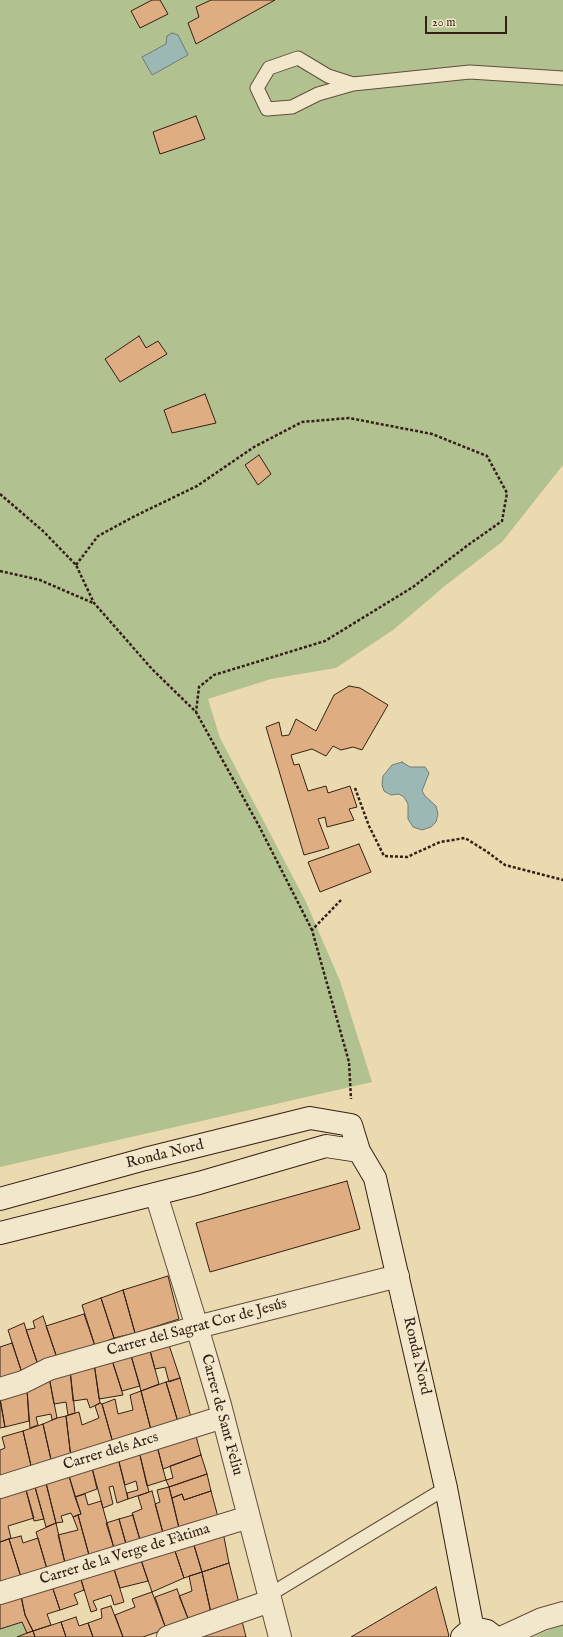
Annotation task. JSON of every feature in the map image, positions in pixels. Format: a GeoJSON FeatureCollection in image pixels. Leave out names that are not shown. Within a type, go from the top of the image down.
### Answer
{"type":"FeatureCollection","features":[{"type":"Feature","properties":{"kind":"street","name":"Ronda Nord"},"geometry":{"type":"LineString","coordinates":[[0,1199],[145,1159],[310,1118],[351,1125],[359,1151],[375,1178],[398,1276],[462,1566],[467,1633]]}},
{"type":"Feature","properties":{"kind":"street"},"geometry":{"type":"LineString","coordinates":[[0,1233],[199,1183],[326,1146],[359,1151]]}},
{"type":"Feature","properties":{"kind":"street","name":"Carrer de Sant Feliu"},"geometry":{"type":"LineString","coordinates":[[156,1194],[223,1417],[280,1637]]}},
{"type":"Feature","properties":{"kind":"street","name":"Carrer del Sagrat Cor de Jesús"},"geometry":{"type":"LineString","coordinates":[[0,1388],[23,1382],[49,1369],[197,1327],[398,1276]]}},
{"type":"Feature","properties":{"kind":"street","name":"Carrer dels Arcs"},"geometry":{"type":"LineString","coordinates":[[0,1486],[223,1417]]}},
{"type":"Feature","properties":{"kind":"street","name":"Carrer de la Verge de Fàtima"},"geometry":{"type":"LineString","coordinates":[[0,1593],[249,1518]]}},
{"type":"Feature","properties":{"kind":"street"},"geometry":{"type":"LineString","coordinates":[[168,1637],[270,1598]]}},
{"type":"Feature","properties":{"kind":"street"},"geometry":{"type":"LineString","coordinates":[[503,1637],[536,1622],[563,1613]]}},
{"type":"Feature","properties":{"kind":"street"},"geometry":{"type":"LineString","coordinates":[[467,1633],[482,1629],[495,1637]]}},
{"type":"Feature","properties":{"kind":"lane"},"geometry":{"type":"LineString","coordinates":[[353,84],[328,76],[298,58],[269,68],[257,88],[267,109],[292,107],[318,94],[353,84],[470,72],[563,78]]}},
{"type":"Feature","properties":{"kind":"lane"},"geometry":{"type":"LineString","coordinates":[[270,1598],[446,1488]]}},
{"type":"Feature","properties":{"kind":"path"},"geometry":{"type":"LineString","coordinates":[[76,565],[98,536],[197,486],[254,447],[302,422],[349,418],[432,434],[487,456],[507,493],[502,521],[468,544],[412,587],[325,641],[214,675],[199,687],[196,712]]}},
{"type":"Feature","properties":{"kind":"path"},"geometry":{"type":"LineString","coordinates":[[0,494],[43,531],[76,565],[94,603],[152,669],[196,712],[259,826],[312,930],[349,1062],[351,1125]]}},
{"type":"Feature","properties":{"kind":"path"},"geometry":{"type":"LineString","coordinates":[[0,571],[40,580],[94,603]]}},
{"type":"Feature","properties":{"kind":"path"},"geometry":{"type":"LineString","coordinates":[[356,788],[369,826],[384,856],[407,857],[440,842],[465,838],[486,851],[505,866],[563,880]]}},
{"type":"Feature","properties":{"kind":"path"},"geometry":{"type":"LineString","coordinates":[[312,930],[341,900]]}},
{"type":"Feature","properties":{"kind":"green space"},"geometry":{"type":"Polygon","coordinates":[[[0,0],[563,0],[563,465],[502,542],[446,585],[393,630],[336,668],[271,679],[208,699],[220,738],[306,902],[340,981],[372,1082],[0,1167],[0,0]]]}},
{"type":"Feature","properties":{"kind":"green space"},"geometry":{"type":"Polygon","coordinates":[[[22,1622],[27,1633],[17,1637],[0,1637],[0,1629],[22,1622]]]}},
{"type":"Feature","properties":{"kind":"green space"},"geometry":{"type":"Polygon","coordinates":[[[563,1624],[563,1637],[533,1637],[557,1626],[563,1624]]]}},
{"type":"Feature","properties":{"kind":"water"},"geometry":{"type":"Polygon","coordinates":[[[172,33],[178,35],[188,55],[152,75],[142,57],[166,44],[167,36],[172,33]]]}},
{"type":"Feature","properties":{"kind":"water"},"geometry":{"type":"Polygon","coordinates":[[[402,762],[410,767],[425,767],[429,773],[422,791],[425,796],[436,806],[438,814],[436,822],[431,827],[422,830],[413,827],[408,819],[408,804],[404,797],[399,794],[391,795],[384,791],[382,785],[383,776],[392,765],[402,762]]]}},
{"type":"Feature","properties":{"kind":"building"},"geometry":{"type":"Polygon","coordinates":[[[152,0],[160,0],[168,14],[140,28],[131,11],[152,0]]]}},
{"type":"Feature","properties":{"kind":"building"},"geometry":{"type":"Polygon","coordinates":[[[211,0],[275,0],[196,44],[188,23],[199,17],[196,7],[211,0]]]}},
{"type":"Feature","properties":{"kind":"building"},"geometry":{"type":"Polygon","coordinates":[[[196,116],[205,139],[160,154],[153,132],[196,116]]]}},
{"type":"Feature","properties":{"kind":"building"},"geometry":{"type":"Polygon","coordinates":[[[139,336],[146,348],[158,341],[167,354],[120,382],[105,359],[139,336]]]}},
{"type":"Feature","properties":{"kind":"building"},"geometry":{"type":"Polygon","coordinates":[[[205,394],[216,423],[172,433],[164,410],[205,394]]]}},
{"type":"Feature","properties":{"kind":"building"},"geometry":{"type":"Polygon","coordinates":[[[259,455],[271,474],[258,485],[245,465],[259,455]]]}},
{"type":"Feature","properties":{"kind":"building"},"geometry":{"type":"Polygon","coordinates":[[[349,686],[360,688],[388,705],[362,750],[353,747],[341,750],[333,746],[326,756],[312,749],[291,755],[294,765],[299,764],[308,791],[326,786],[328,793],[350,786],[357,807],[349,809],[354,820],[327,827],[325,817],[318,819],[329,848],[304,855],[266,727],[279,722],[282,736],[289,735],[296,719],[316,731],[334,695],[349,686]]]}},
{"type":"Feature","properties":{"kind":"building"},"geometry":{"type":"Polygon","coordinates":[[[359,844],[371,872],[320,892],[308,862],[359,844]]]}},
{"type":"Feature","properties":{"kind":"building"},"geometry":{"type":"Polygon","coordinates":[[[347,1181],[360,1229],[210,1272],[196,1223],[347,1181]]]}},
{"type":"Feature","properties":{"kind":"building"},"geometry":{"type":"Polygon","coordinates":[[[168,1276],[179,1319],[135,1333],[123,1290],[168,1276]]]}},
{"type":"Feature","properties":{"kind":"building"},"geometry":{"type":"Polygon","coordinates":[[[123,1290],[135,1333],[114,1338],[101,1298],[123,1290]]]}},
{"type":"Feature","properties":{"kind":"building"},"geometry":{"type":"Polygon","coordinates":[[[101,1298],[114,1338],[95,1346],[82,1305],[101,1298]]]}},
{"type":"Feature","properties":{"kind":"building"},"geometry":{"type":"Polygon","coordinates":[[[84,1314],[95,1346],[57,1358],[46,1326],[84,1314]]]}},
{"type":"Feature","properties":{"kind":"building"},"geometry":{"type":"Polygon","coordinates":[[[43,1316],[57,1358],[38,1365],[26,1330],[35,1328],[33,1321],[43,1316]]]}},
{"type":"Feature","properties":{"kind":"building"},"geometry":{"type":"Polygon","coordinates":[[[24,1323],[38,1365],[22,1373],[8,1330],[24,1323]]]}},
{"type":"Feature","properties":{"kind":"building"},"geometry":{"type":"Polygon","coordinates":[[[168,1342],[180,1378],[169,1382],[165,1367],[155,1369],[149,1347],[168,1342]]]}},
{"type":"Feature","properties":{"kind":"building"},"geometry":{"type":"Polygon","coordinates":[[[12,1343],[22,1373],[0,1379],[0,1347],[12,1343]]]}},
{"type":"Feature","properties":{"kind":"building"},"geometry":{"type":"Polygon","coordinates":[[[149,1347],[159,1384],[141,1391],[130,1352],[149,1347]]]}},
{"type":"Feature","properties":{"kind":"building"},"geometry":{"type":"Polygon","coordinates":[[[130,1352],[140,1386],[122,1391],[111,1357],[130,1352]]]}},
{"type":"Feature","properties":{"kind":"building"},"geometry":{"type":"Polygon","coordinates":[[[111,1357],[123,1395],[99,1399],[94,1363],[111,1357]]]}},
{"type":"Feature","properties":{"kind":"building"},"geometry":{"type":"Polygon","coordinates":[[[94,1363],[100,1403],[90,1408],[87,1399],[73,1401],[70,1370],[94,1363]]]}},
{"type":"Feature","properties":{"kind":"building"},"geometry":{"type":"Polygon","coordinates":[[[70,1370],[75,1413],[68,1415],[66,1402],[54,1404],[49,1377],[70,1370]]]}},
{"type":"Feature","properties":{"kind":"building"},"geometry":{"type":"Polygon","coordinates":[[[49,1377],[57,1418],[52,1420],[51,1414],[36,1417],[38,1425],[30,1428],[27,1390],[49,1377]]]}},
{"type":"Feature","properties":{"kind":"building"},"geometry":{"type":"Polygon","coordinates":[[[180,1378],[191,1417],[178,1422],[166,1382],[180,1378]]]}},
{"type":"Feature","properties":{"kind":"building"},"geometry":{"type":"Polygon","coordinates":[[[166,1382],[178,1422],[151,1430],[141,1391],[166,1382]]]}},
{"type":"Feature","properties":{"kind":"building"},"geometry":{"type":"Polygon","coordinates":[[[27,1390],[29,1421],[5,1427],[0,1398],[27,1390]]]}},
{"type":"Feature","properties":{"kind":"building"},"geometry":{"type":"Polygon","coordinates":[[[141,1391],[151,1430],[113,1443],[102,1404],[115,1399],[118,1414],[133,1410],[130,1395],[141,1391]]]}},
{"type":"Feature","properties":{"kind":"building"},"geometry":{"type":"Polygon","coordinates":[[[0,1400],[5,1427],[0,1428],[0,1400]]]}},
{"type":"Feature","properties":{"kind":"building"},"geometry":{"type":"Polygon","coordinates":[[[100,1403],[102,1404],[113,1443],[71,1458],[66,1416],[79,1412],[82,1425],[99,1418],[95,1406],[100,1403]]]}},
{"type":"Feature","properties":{"kind":"building"},"geometry":{"type":"Polygon","coordinates":[[[66,1416],[71,1458],[52,1464],[43,1424],[66,1416]]]}},
{"type":"Feature","properties":{"kind":"building"},"geometry":{"type":"Polygon","coordinates":[[[43,1424],[52,1464],[32,1470],[23,1431],[43,1424]]]}},
{"type":"Feature","properties":{"kind":"building"},"geometry":{"type":"Polygon","coordinates":[[[23,1431],[32,1470],[0,1481],[0,1450],[5,1448],[2,1437],[23,1431]]]}},
{"type":"Feature","properties":{"kind":"building"},"geometry":{"type":"Polygon","coordinates":[[[195,1432],[201,1455],[163,1469],[157,1446],[195,1432]]]}},
{"type":"Feature","properties":{"kind":"building"},"geometry":{"type":"Polygon","coordinates":[[[157,1446],[166,1480],[147,1486],[139,1451],[157,1446]]]}},
{"type":"Feature","properties":{"kind":"building"},"geometry":{"type":"Polygon","coordinates":[[[139,1451],[149,1492],[128,1499],[127,1493],[138,1490],[136,1481],[125,1485],[118,1458],[139,1451]]]}},
{"type":"Feature","properties":{"kind":"building"},"geometry":{"type":"Polygon","coordinates":[[[201,1455],[207,1474],[169,1487],[166,1480],[173,1478],[170,1466],[201,1455]]]}},
{"type":"Feature","properties":{"kind":"building"},"geometry":{"type":"Polygon","coordinates":[[[118,1458],[128,1499],[117,1503],[113,1486],[109,1487],[113,1504],[103,1508],[92,1468],[118,1458]]]}},
{"type":"Feature","properties":{"kind":"building"},"geometry":{"type":"Polygon","coordinates":[[[92,1468],[97,1489],[75,1497],[69,1476],[92,1468]]]}},
{"type":"Feature","properties":{"kind":"building"},"geometry":{"type":"Polygon","coordinates":[[[207,1474],[211,1491],[184,1500],[182,1494],[172,1498],[169,1487],[207,1474]]]}},
{"type":"Feature","properties":{"kind":"building"},"geometry":{"type":"Polygon","coordinates":[[[69,1476],[81,1514],[73,1517],[71,1513],[61,1516],[63,1522],[56,1523],[46,1483],[69,1476]]]}},
{"type":"Feature","properties":{"kind":"building"},"geometry":{"type":"Polygon","coordinates":[[[46,1483],[56,1523],[46,1527],[35,1487],[46,1483]]]}},
{"type":"Feature","properties":{"kind":"building"},"geometry":{"type":"Polygon","coordinates":[[[35,1487],[44,1519],[34,1521],[26,1490],[35,1487]]]}},
{"type":"Feature","properties":{"kind":"building"},"geometry":{"type":"Polygon","coordinates":[[[169,1487],[179,1528],[163,1533],[155,1504],[160,1502],[157,1490],[169,1487]]]}},
{"type":"Feature","properties":{"kind":"building"},"geometry":{"type":"Polygon","coordinates":[[[26,1490],[34,1518],[8,1526],[11,1538],[0,1542],[0,1498],[26,1490]]]}},
{"type":"Feature","properties":{"kind":"building"},"geometry":{"type":"Polygon","coordinates":[[[152,1491],[163,1533],[140,1540],[132,1513],[142,1509],[138,1496],[152,1491]]]}},
{"type":"Feature","properties":{"kind":"building"},"geometry":{"type":"Polygon","coordinates":[[[211,1491],[218,1517],[179,1528],[172,1498],[182,1494],[184,1500],[211,1491]]]}},
{"type":"Feature","properties":{"kind":"building"},"geometry":{"type":"Polygon","coordinates":[[[85,1494],[88,1505],[101,1501],[114,1548],[89,1555],[78,1515],[81,1514],[75,1497],[85,1494]]]}},
{"type":"Feature","properties":{"kind":"building"},"geometry":{"type":"Polygon","coordinates":[[[78,1515],[89,1555],[65,1563],[58,1535],[78,1530],[73,1517],[78,1515]]]}},
{"type":"Feature","properties":{"kind":"building"},"geometry":{"type":"Polygon","coordinates":[[[133,1515],[140,1540],[126,1544],[119,1519],[133,1515]]]}},
{"type":"Feature","properties":{"kind":"building"},"geometry":{"type":"Polygon","coordinates":[[[119,1519],[126,1544],[114,1548],[106,1523],[119,1519]]]}},
{"type":"Feature","properties":{"kind":"building"},"geometry":{"type":"Polygon","coordinates":[[[56,1523],[65,1563],[47,1569],[36,1532],[56,1523]]]}},
{"type":"Feature","properties":{"kind":"building"},"geometry":{"type":"Polygon","coordinates":[[[223,1532],[229,1563],[202,1572],[193,1542],[223,1532]]]}},
{"type":"Feature","properties":{"kind":"building"},"geometry":{"type":"Polygon","coordinates":[[[21,1536],[23,1543],[38,1538],[47,1569],[21,1577],[9,1539],[21,1536]]]}},
{"type":"Feature","properties":{"kind":"building"},"geometry":{"type":"Polygon","coordinates":[[[9,1539],[21,1577],[0,1584],[0,1542],[9,1539]]]}},
{"type":"Feature","properties":{"kind":"building"},"geometry":{"type":"Polygon","coordinates":[[[193,1542],[202,1572],[184,1578],[174,1548],[193,1542]]]}},
{"type":"Feature","properties":{"kind":"building"},"geometry":{"type":"Polygon","coordinates":[[[174,1548],[184,1578],[152,1592],[140,1557],[174,1548]]]}},
{"type":"Feature","properties":{"kind":"building"},"geometry":{"type":"Polygon","coordinates":[[[140,1557],[148,1581],[120,1588],[113,1566],[140,1557]]]}},
{"type":"Feature","properties":{"kind":"building"},"geometry":{"type":"Polygon","coordinates":[[[229,1563],[239,1603],[211,1613],[202,1572],[229,1563]]]}},
{"type":"Feature","properties":{"kind":"building"},"geometry":{"type":"Polygon","coordinates":[[[113,1566],[124,1602],[114,1605],[111,1595],[93,1601],[97,1610],[91,1612],[80,1576],[113,1566]]]}},
{"type":"Feature","properties":{"kind":"building"},"geometry":{"type":"Polygon","coordinates":[[[202,1572],[211,1613],[189,1621],[179,1596],[192,1591],[189,1576],[202,1572]]]}},
{"type":"Feature","properties":{"kind":"building"},"geometry":{"type":"Polygon","coordinates":[[[80,1576],[84,1590],[74,1594],[78,1604],[60,1610],[52,1586],[80,1576]]]}},
{"type":"Feature","properties":{"kind":"building"},"geometry":{"type":"Polygon","coordinates":[[[52,1586],[60,1610],[47,1614],[51,1625],[33,1631],[25,1615],[21,1596],[52,1586]]]}},
{"type":"Feature","properties":{"kind":"building"},"geometry":{"type":"Polygon","coordinates":[[[436,1587],[449,1636],[448,1637],[351,1637],[436,1587]]]}},
{"type":"Feature","properties":{"kind":"building"},"geometry":{"type":"Polygon","coordinates":[[[177,1589],[189,1621],[166,1629],[155,1597],[177,1589]]]}},
{"type":"Feature","properties":{"kind":"building"},"geometry":{"type":"Polygon","coordinates":[[[152,1592],[166,1629],[143,1637],[123,1637],[115,1615],[135,1607],[132,1599],[152,1592]]]}},
{"type":"Feature","properties":{"kind":"building"},"geometry":{"type":"Polygon","coordinates":[[[21,1596],[25,1615],[33,1631],[27,1633],[22,1622],[0,1629],[0,1602],[21,1596]]]}},
{"type":"Feature","properties":{"kind":"building"},"geometry":{"type":"Polygon","coordinates":[[[111,1606],[123,1637],[93,1637],[88,1623],[102,1618],[101,1609],[111,1606]]]}},
{"type":"Feature","properties":{"kind":"building"},"geometry":{"type":"Polygon","coordinates":[[[76,1617],[79,1626],[88,1623],[93,1637],[66,1637],[61,1622],[76,1617]]]}},
{"type":"Feature","properties":{"kind":"building"},"geometry":{"type":"Polygon","coordinates":[[[241,1617],[246,1637],[206,1637],[204,1631],[241,1617]]]}},
{"type":"Feature","properties":{"kind":"building"},"geometry":{"type":"Polygon","coordinates":[[[61,1622],[66,1637],[35,1637],[33,1631],[61,1622]]]}},
{"type":"Feature","properties":{"kind":"building"},"geometry":{"type":"Polygon","coordinates":[[[33,1631],[35,1637],[17,1637],[27,1633],[33,1631]]]}}]}
